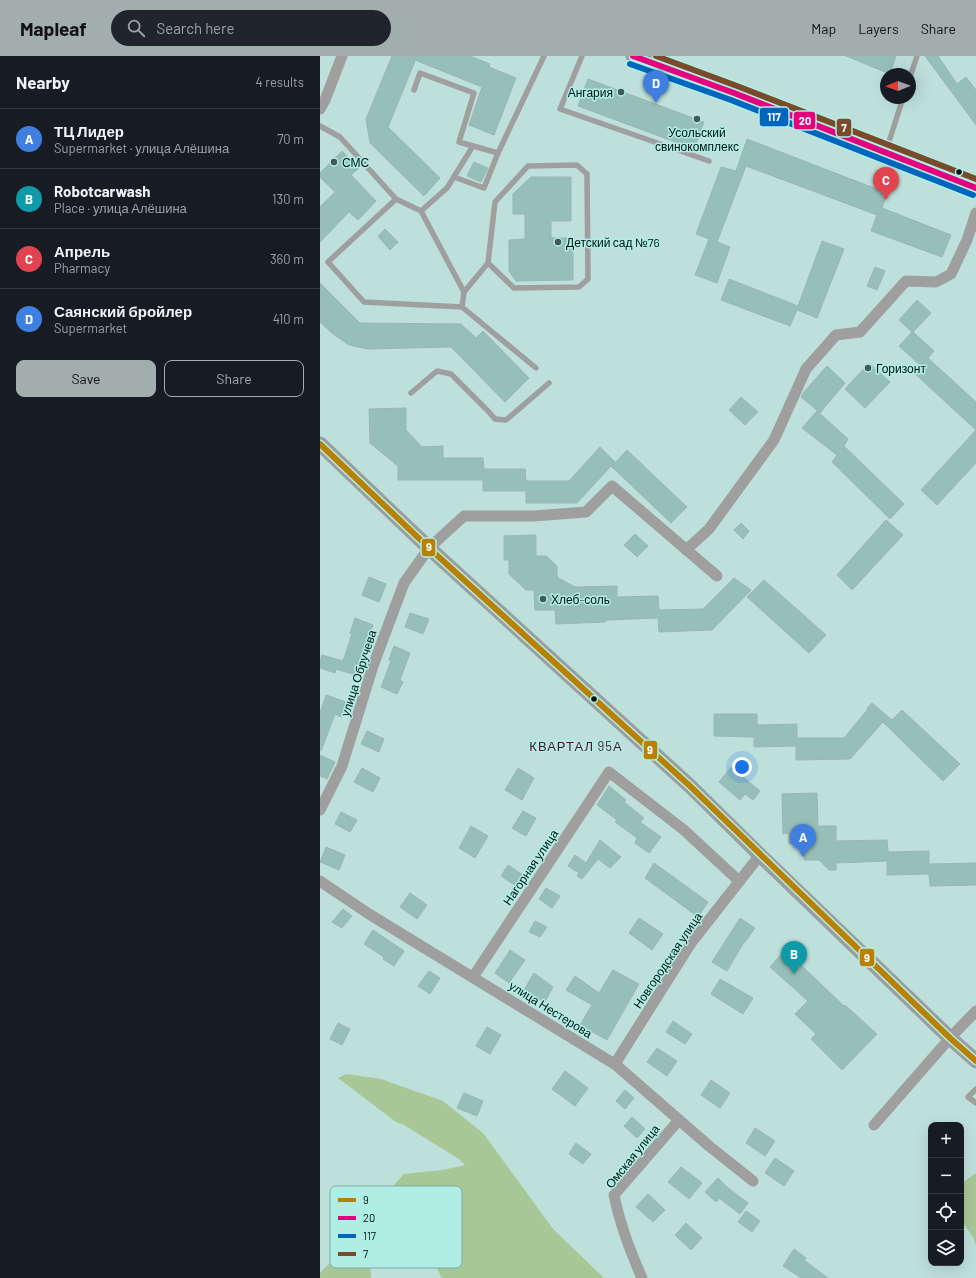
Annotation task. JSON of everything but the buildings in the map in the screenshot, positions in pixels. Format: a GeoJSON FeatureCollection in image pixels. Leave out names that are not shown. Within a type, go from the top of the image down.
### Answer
{"type":"FeatureCollection","features":[{"type":"Feature","properties":{"kind":"street"},"geometry":{"type":"LineString","coordinates":[[320,109],[342,56]]}},
{"type":"Feature","properties":{"kind":"street"},"geometry":{"type":"LineString","coordinates":[[633,56],[734,93],[976,188]]}},
{"type":"Feature","properties":{"kind":"street"},"geometry":{"type":"LineString","coordinates":[[717,576],[686,550],[709,529],[774,440],[806,369],[836,334],[860,332],[906,281],[936,282],[951,274],[968,240],[976,213]]}},
{"type":"Feature","properties":{"kind":"street"},"geometry":{"type":"LineString","coordinates":[[320,444],[430,548],[690,787],[950,1038],[976,1061]]}},
{"type":"Feature","properties":{"kind":"street","name":"улица Обручева"},"geometry":{"type":"LineString","coordinates":[[320,810],[342,766],[373,666],[404,582],[430,548],[464,516],[534,516],[586,512],[612,486],[686,550]]}},
{"type":"Feature","properties":{"kind":"street","name":"Нагорная улица"},"geometry":{"type":"LineString","coordinates":[[473,977],[609,772],[684,830],[740,881]]}},
{"type":"Feature","properties":{"kind":"street","name":"Новгородская улица"},"geometry":{"type":"LineString","coordinates":[[616,1065],[618,1059],[690,943],[760,855]]}},
{"type":"Feature","properties":{"kind":"street","name":"улица Нестерова"},"geometry":{"type":"LineString","coordinates":[[320,880],[369,914],[616,1065],[709,1146],[753,1181]]}},
{"type":"Feature","properties":{"kind":"street"},"geometry":{"type":"LineString","coordinates":[[874,1125],[950,1038],[976,1011]]}},
{"type":"Feature","properties":{"kind":"street","name":"Омская улица"},"geometry":{"type":"LineString","coordinates":[[642,1278],[628,1247],[614,1196],[679,1120]]}},
{"type":"Feature","properties":{"kind":"lane"},"geometry":{"type":"LineString","coordinates":[[454,177],[484,188],[498,153],[544,56]]}},
{"type":"Feature","properties":{"kind":"lane"},"geometry":{"type":"LineString","coordinates":[[582,56],[560,109],[709,161]]}},
{"type":"Feature","properties":{"kind":"lane"},"geometry":{"type":"LineString","coordinates":[[913,68],[917,56]]}},
{"type":"Feature","properties":{"kind":"lane"},"geometry":{"type":"LineString","coordinates":[[414,90],[420,73],[474,93],[459,142],[498,153]]}},
{"type":"Feature","properties":{"kind":"lane"},"geometry":{"type":"LineString","coordinates":[[885,153],[901,104]]}},
{"type":"Feature","properties":{"kind":"lane"},"geometry":{"type":"LineString","coordinates":[[320,126],[340,137],[396,199],[421,211],[464,292]]}},
{"type":"Feature","properties":{"kind":"lane"},"geometry":{"type":"LineString","coordinates":[[421,211],[447,188],[473,146]]}},
{"type":"Feature","properties":{"kind":"lane"},"geometry":{"type":"LineString","coordinates":[[462,307],[464,292],[488,263],[495,202],[528,166],[577,164],[587,174],[588,279],[579,287],[514,288],[488,263]]}},
{"type":"Feature","properties":{"kind":"lane"},"geometry":{"type":"LineString","coordinates":[[396,199],[328,262],[364,302],[462,307],[536,368]]}},
{"type":"Feature","properties":{"kind":"lane"},"geometry":{"type":"LineString","coordinates":[[411,393],[437,371],[451,374],[495,419],[506,420],[550,383]]}},
{"type":"Feature","properties":{"kind":"lane"},"geometry":{"type":"LineString","coordinates":[[976,1089],[968,1097],[976,1103]]}},
{"type":"Feature","properties":{"kind":"green space"},"geometry":{"type":"Polygon","coordinates":[[[346,1074],[381,1079],[443,1101],[483,1133],[553,1229],[604,1278],[442,1278],[437,1268],[462,1268],[462,1186],[393,1186],[404,1174],[443,1170],[465,1165],[459,1159],[404,1125],[396,1122],[338,1078],[346,1074]]]}},
{"type":"Feature","properties":{"kind":"green space"},"geometry":{"type":"Polygon","coordinates":[[[976,1173],[976,1245],[973,1237],[964,1224],[965,1181],[976,1173]]]}},
{"type":"Feature","properties":{"kind":"green space"},"geometry":{"type":"Polygon","coordinates":[[[330,1263],[330,1268],[371,1268],[371,1278],[320,1278],[320,1273],[330,1263]]]}},
{"type":"Feature","properties":{"kind":"transit line","name":"20"},"geometry":{"type":"LineString","coordinates":[[633,56],[734,93],[976,188]]}},
{"type":"Feature","properties":{"kind":"transit line","name":"7"},"geometry":{"type":"LineString","coordinates":[[656,56],[976,179]]}},
{"type":"Feature","properties":{"kind":"transit line","name":"117"},"geometry":{"type":"LineString","coordinates":[[630,64],[731,100],[973,195]]}},
{"type":"Feature","properties":{"kind":"transit line","name":"9"},"geometry":{"type":"LineString","coordinates":[[320,444],[429,548],[691,787],[950,1038],[976,1061]]}},
{"type":"Feature","properties":{"kind":"place","name":"Ангария"},"geometry":{"type":"Point","coordinates":[621,92]}},
{"type":"Feature","properties":{"kind":"place","name":"Саянский бройлер"},"geometry":{"type":"Point","coordinates":[656,103]}},
{"type":"Feature","properties":{"kind":"place","name":"Усольский свинокомплекс"},"geometry":{"type":"Point","coordinates":[697,119]}},
{"type":"Feature","properties":{"kind":"place","name":"СМС"},"geometry":{"type":"Point","coordinates":[334,162]}},
{"type":"Feature","properties":{"kind":"place","name":"Апрель"},"geometry":{"type":"Point","coordinates":[886,200]}},
{"type":"Feature","properties":{"kind":"place","name":"Детский сад №76"},"geometry":{"type":"Point","coordinates":[558,242]}},
{"type":"Feature","properties":{"kind":"place","name":"Горизонт"},"geometry":{"type":"Point","coordinates":[868,368]}},
{"type":"Feature","properties":{"kind":"place","name":"Хлеб-соль"},"geometry":{"type":"Point","coordinates":[543,599]}},
{"type":"Feature","properties":{"kind":"place","name":"ТЦ Лидер"},"geometry":{"type":"Point","coordinates":[803,857]}},
{"type":"Feature","properties":{"kind":"place","name":"Robotcarwash"},"geometry":{"type":"Point","coordinates":[794,974]}},
{"type":"Feature","properties":{"kind":"district","name":"КВАРТАЛ 95А"},"geometry":{"type":"Point","coordinates":[576,746]}}]}
